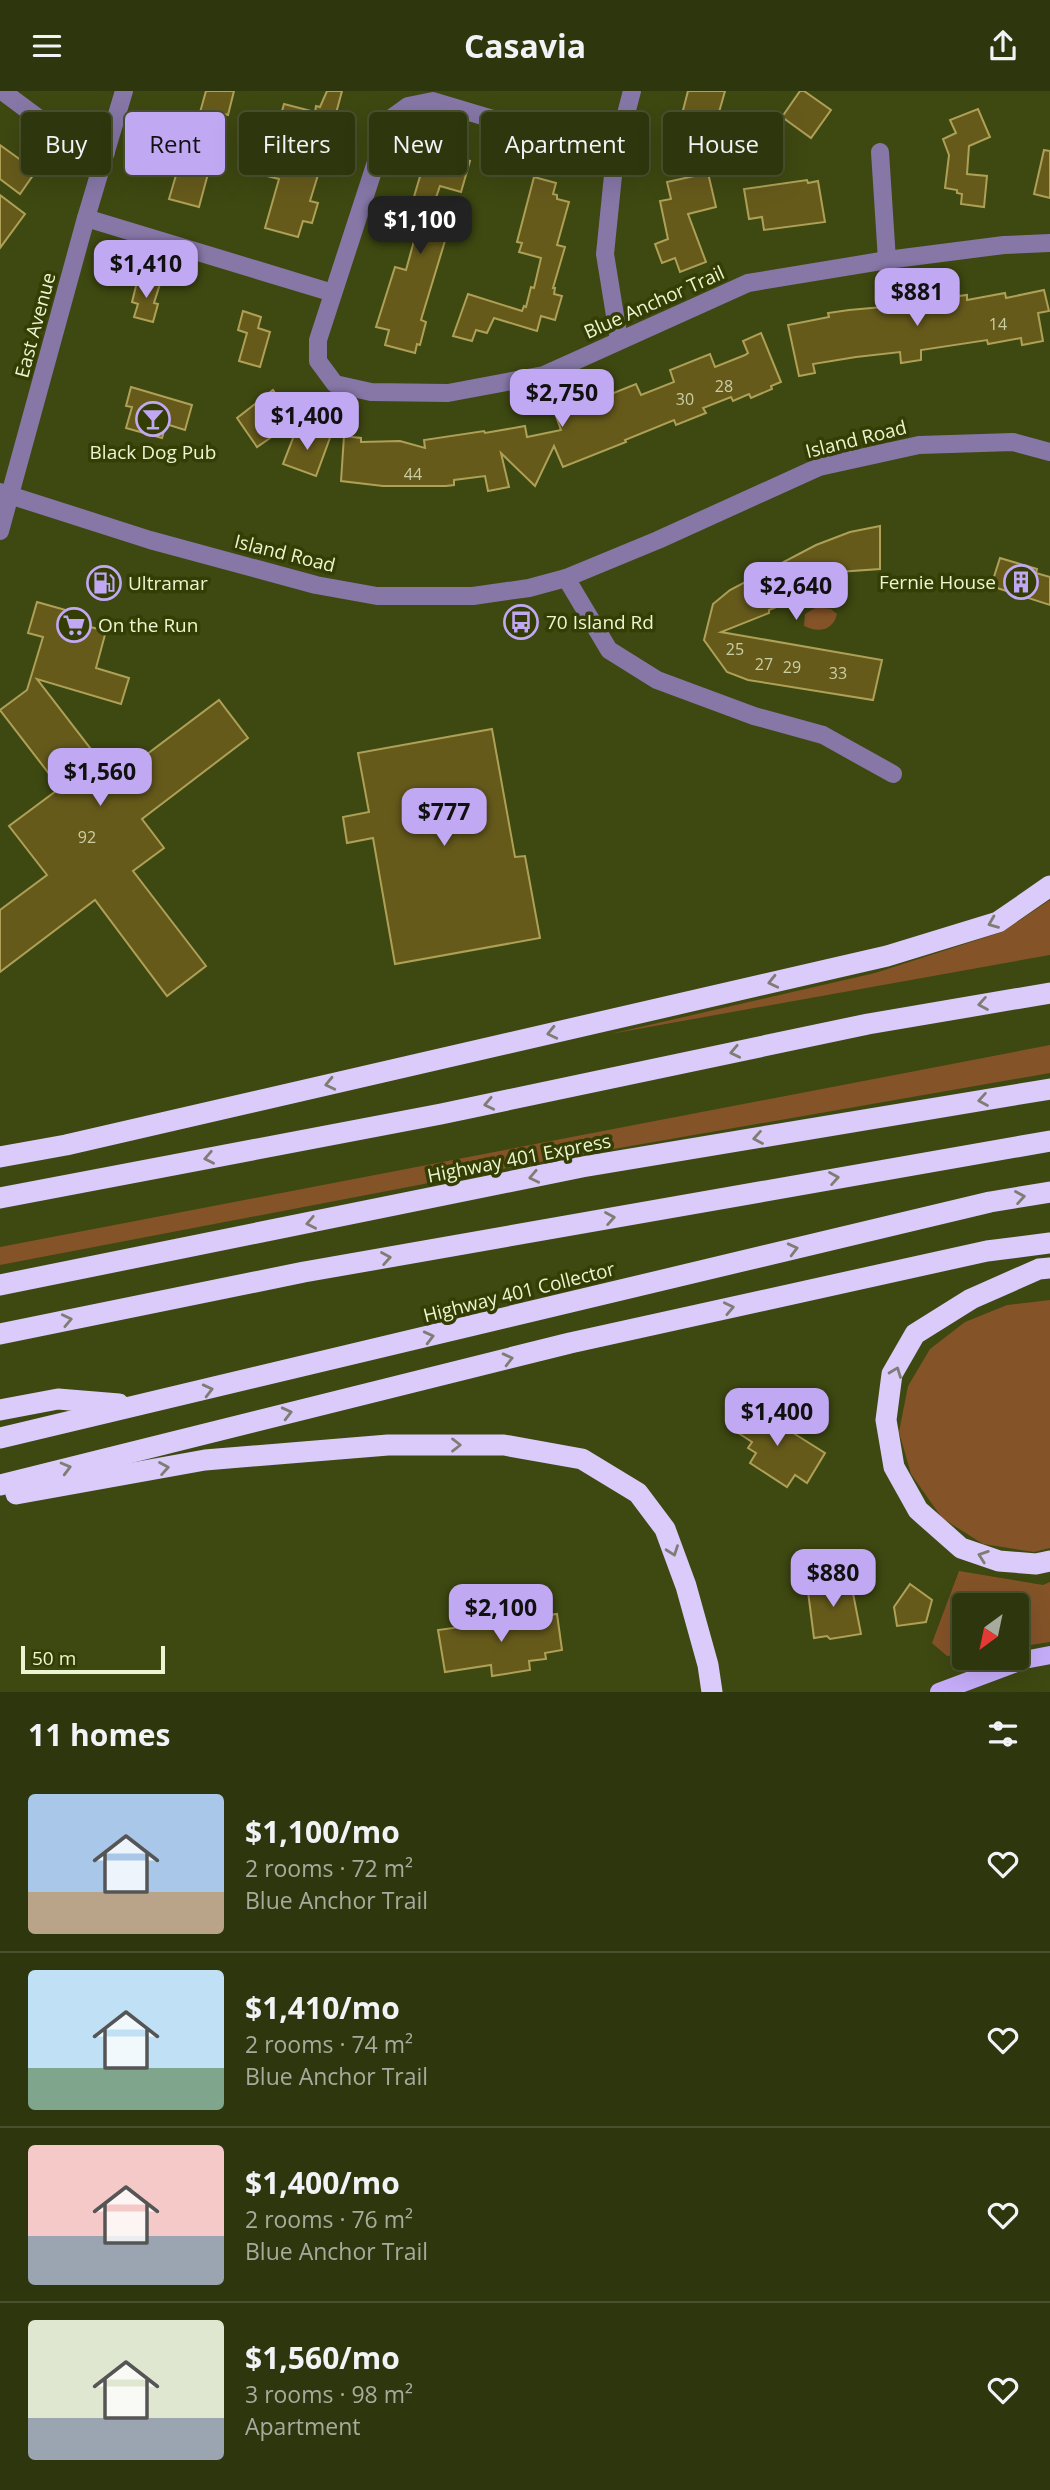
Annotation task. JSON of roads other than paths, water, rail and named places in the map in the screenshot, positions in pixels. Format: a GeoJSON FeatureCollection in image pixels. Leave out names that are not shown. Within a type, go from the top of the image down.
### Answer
{"type":"FeatureCollection","features":[{"type":"Feature","properties":{"kind":"highway"},"geometry":{"type":"LineString","coordinates":[[0,1157],[92,1139],[887,956],[998,922],[1050,886]]}},
{"type":"Feature","properties":{"kind":"highway"},"geometry":{"type":"LineString","coordinates":[[0,1198],[441,1114],[868,1024],[1050,993]]}},
{"type":"Feature","properties":{"kind":"highway","name":"Highway 401 Express"},"geometry":{"type":"LineString","coordinates":[[0,1285],[582,1167],[1050,1089]]}},
{"type":"Feature","properties":{"kind":"highway"},"geometry":{"type":"LineString","coordinates":[[0,1334],[304,1272],[1050,1141]]}},
{"type":"Feature","properties":{"kind":"highway","name":"Highway 401 Collector"},"geometry":{"type":"LineString","coordinates":[[0,1438],[976,1205],[1050,1192]]}},
{"type":"Feature","properties":{"kind":"highway"},"geometry":{"type":"LineString","coordinates":[[0,1485],[570,1343],[987,1251],[1050,1243]]}},
{"type":"Feature","properties":{"kind":"highway"},"geometry":{"type":"LineString","coordinates":[[1050,1268],[1039,1269],[971,1299],[915,1334],[892,1374],[886,1420],[894,1467],[918,1510],[961,1548],[999,1561],[1036,1564],[1050,1561]]}},
{"type":"Feature","properties":{"kind":"highway"},"geometry":{"type":"LineString","coordinates":[[0,1410],[58,1399],[141,1406]]}},
{"type":"Feature","properties":{"kind":"highway"},"geometry":{"type":"LineString","coordinates":[[0,1497],[205,1460],[388,1445],[504,1445],[582,1459],[638,1493],[665,1529],[686,1586],[708,1665],[712,1692]]}},
{"type":"Feature","properties":{"kind":"main road"},"geometry":{"type":"LineString","coordinates":[[939,1692],[1024,1660],[1050,1655]]}},
{"type":"Feature","properties":{"kind":"street"},"geometry":{"type":"LineString","coordinates":[[2,91],[30,112]]}},
{"type":"Feature","properties":{"kind":"street","name":"East Avenue"},"geometry":{"type":"LineString","coordinates":[[111,135],[124,91]]}},
{"type":"Feature","properties":{"kind":"street"},"geometry":{"type":"LineString","coordinates":[[627,112],[632,91]]}},
{"type":"Feature","properties":{"kind":"street","name":"Blue Anchor Trail"},"geometry":{"type":"LineString","coordinates":[[481,116],[433,101],[408,106],[390,118],[318,340],[318,361],[335,384],[371,392],[448,393],[544,375],[747,283],[887,260],[1004,245],[1050,243]]}},
{"type":"Feature","properties":{"kind":"street"},"geometry":{"type":"LineString","coordinates":[[880,152],[887,260]]}},
{"type":"Feature","properties":{"kind":"street","name":"East Avenue"},"geometry":{"type":"LineString","coordinates":[[0,531],[5,493],[99,175]]}},
{"type":"Feature","properties":{"kind":"street"},"geometry":{"type":"LineString","coordinates":[[613,175],[605,254],[619,340]]}},
{"type":"Feature","properties":{"kind":"street"},"geometry":{"type":"LineString","coordinates":[[86,218],[333,293]]}},
{"type":"Feature","properties":{"kind":"street","name":"Island Road"},"geometry":{"type":"LineString","coordinates":[[5,493],[150,540],[316,585],[377,596],[473,596],[529,588],[566,578],[658,540],[819,467],[919,445],[1013,442],[1050,452]]}},
{"type":"Feature","properties":{"kind":"street"},"geometry":{"type":"LineString","coordinates":[[566,578],[609,650],[657,680],[754,716],[823,735],[893,774]]}},
{"type":"Feature","properties":{"kind":"place","name":"Black Dog Pub"},"geometry":{"type":"Point","coordinates":[153,419]}},
{"type":"Feature","properties":{"kind":"place","name":"Fernie House"},"geometry":{"type":"Point","coordinates":[1021,582]}},
{"type":"Feature","properties":{"kind":"place","name":"Ultramar"},"geometry":{"type":"Point","coordinates":[104,583]}},
{"type":"Feature","properties":{"kind":"place","name":"70 Island Rd"},"geometry":{"type":"Point","coordinates":[521,622]}},
{"type":"Feature","properties":{"kind":"place","name":"On the Run"},"geometry":{"type":"Point","coordinates":[74,625]}}]}
